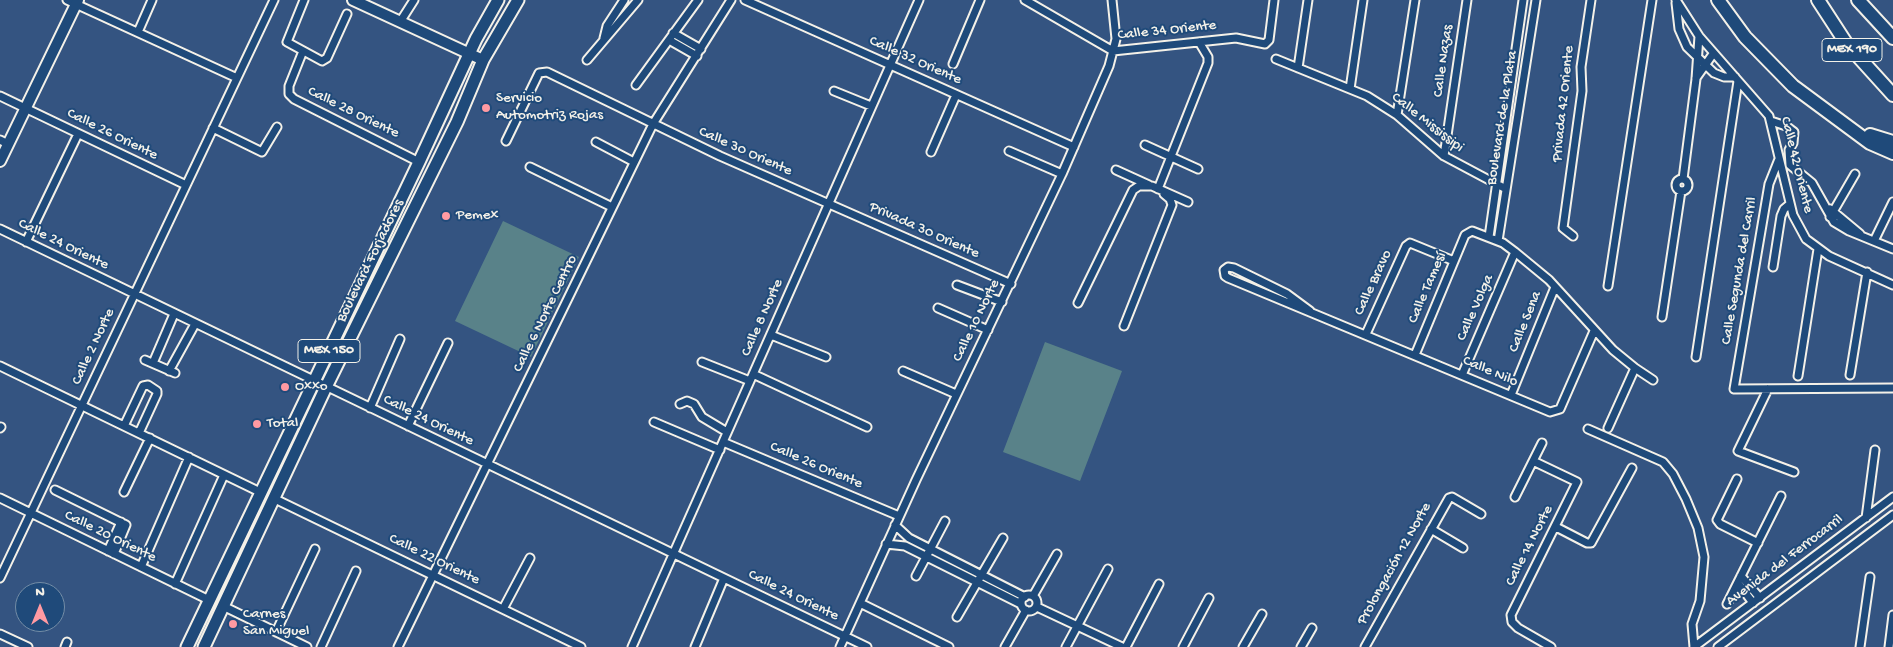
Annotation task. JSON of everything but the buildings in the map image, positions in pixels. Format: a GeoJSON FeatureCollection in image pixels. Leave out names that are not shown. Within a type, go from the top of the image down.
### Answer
{"type":"FeatureCollection","features":[{"type":"Feature","properties":{"kind":"highway"},"geometry":{"type":"LineString","coordinates":[[1718,0],[1745,37],[1780,75],[1818,107],[1870,143],[1893,154]]}},
{"type":"Feature","properties":{"kind":"highway","name":"MEX 190"},"geometry":{"type":"LineString","coordinates":[[1818,0],[1846,43],[1893,95]]}},
{"type":"Feature","properties":{"kind":"highway","name":"MEX 190"},"geometry":{"type":"LineString","coordinates":[[1858,0],[1893,38]]}},
{"type":"Feature","properties":{"kind":"highway"},"geometry":{"type":"LineString","coordinates":[[1845,124],[1893,142]]}},
{"type":"Feature","properties":{"kind":"main road","name":"Boulevard Forjadores"},"geometry":{"type":"LineString","coordinates":[[187,647],[420,162],[469,55],[498,0]]}},
{"type":"Feature","properties":{"kind":"main road","name":"Boulevard Forjadores"},"geometry":{"type":"LineString","coordinates":[[204,647],[326,387],[457,122],[483,60],[518,0]]}},
{"type":"Feature","properties":{"kind":"street"},"geometry":{"type":"LineString","coordinates":[[138,32],[152,0]]}},
{"type":"Feature","properties":{"kind":"street","name":"Calle 2 Norte"},"geometry":{"type":"LineString","coordinates":[[0,578],[274,0]]}},
{"type":"Feature","properties":{"kind":"street"},"geometry":{"type":"LineString","coordinates":[[304,0],[288,42],[325,61],[347,14]]}},
{"type":"Feature","properties":{"kind":"street"},"geometry":{"type":"LineString","coordinates":[[353,0],[483,60]]}},
{"type":"Feature","properties":{"kind":"street"},"geometry":{"type":"LineString","coordinates":[[400,22],[414,0]]}},
{"type":"Feature","properties":{"kind":"street"},"geometry":{"type":"LineString","coordinates":[[587,60],[638,0]]}},
{"type":"Feature","properties":{"kind":"street"},"geometry":{"type":"LineString","coordinates":[[636,85],[698,0]]}},
{"type":"Feature","properties":{"kind":"street","name":"Calle 6 Norte Centro"},"geometry":{"type":"LineString","coordinates":[[398,647],[653,124],[732,0]]}},
{"type":"Feature","properties":{"kind":"street","name":"Calle 32 Oriente"},"geometry":{"type":"LineString","coordinates":[[745,0],[1074,147]]}},
{"type":"Feature","properties":{"kind":"street","name":"Calle 8 Norte"},"geometry":{"type":"LineString","coordinates":[[632,647],[751,378],[772,335],[827,203],[919,0]]}},
{"type":"Feature","properties":{"kind":"street"},"geometry":{"type":"LineString","coordinates":[[953,64],[980,0]]}},
{"type":"Feature","properties":{"kind":"street","name":"Calle 34 Oriente"},"geometry":{"type":"LineString","coordinates":[[1025,0],[1113,51],[1236,38],[1265,44],[1269,40],[1274,0]]}},
{"type":"Feature","properties":{"kind":"street","name":"Calle 10 Norte"},"geometry":{"type":"LineString","coordinates":[[840,647],[895,524],[956,394],[1011,284],[1074,147],[1113,51],[1116,39],[1112,0]]}},
{"type":"Feature","properties":{"kind":"street"},"geometry":{"type":"LineString","coordinates":[[1298,68],[1308,0]]}},
{"type":"Feature","properties":{"kind":"street"},"geometry":{"type":"LineString","coordinates":[[1350,88],[1363,0]]}},
{"type":"Feature","properties":{"kind":"street"},"geometry":{"type":"LineString","coordinates":[[1397,115],[1415,0]]}},
{"type":"Feature","properties":{"kind":"street","name":"Calle Nazas"},"geometry":{"type":"LineString","coordinates":[[1444,156],[1467,0]]}},
{"type":"Feature","properties":{"kind":"street","name":"Boulevard de la Plata"},"geometry":{"type":"LineString","coordinates":[[1489,237],[1523,0]]}},
{"type":"Feature","properties":{"kind":"street","name":"Boulevard de la Plata"},"geometry":{"type":"LineString","coordinates":[[1498,241],[1536,0]]}},
{"type":"Feature","properties":{"kind":"street","name":"Privada 42 Oriente"},"geometry":{"type":"LineString","coordinates":[[1573,236],[1563,228],[1562,211],[1582,91],[1581,67],[1591,0]]}},
{"type":"Feature","properties":{"kind":"street"},"geometry":{"type":"LineString","coordinates":[[1608,286],[1652,0]]}},
{"type":"Feature","properties":{"kind":"street"},"geometry":{"type":"LineString","coordinates":[[1676,0],[1682,40],[1697,58],[1718,76],[1737,79],[1696,357]]}},
{"type":"Feature","properties":{"kind":"street","name":"Calle 42 Oriente"},"geometry":{"type":"LineString","coordinates":[[1676,0],[1698,36],[1765,108],[1771,121],[1790,204],[1799,229],[1806,239],[1818,249],[1893,285]]}},
{"type":"Feature","properties":{"kind":"street"},"geometry":{"type":"LineString","coordinates":[[0,160],[4,142],[25,109],[73,1],[237,78]]}},
{"type":"Feature","properties":{"kind":"street"},"geometry":{"type":"LineString","coordinates":[[604,38],[607,26],[622,2],[630,10]]}},
{"type":"Feature","properties":{"kind":"street"},"geometry":{"type":"LineString","coordinates":[[674,33],[701,49]]}},
{"type":"Feature","properties":{"kind":"street"},"geometry":{"type":"LineString","coordinates":[[1662,318],[1681,191],[1685,190],[1688,184],[1683,179],[1696,79],[1698,36]]}},
{"type":"Feature","properties":{"kind":"street"},"geometry":{"type":"LineString","coordinates":[[669,40],[696,56]]}},
{"type":"Feature","properties":{"kind":"street"},"geometry":{"type":"LineString","coordinates":[[1155,187],[1171,156],[1208,64],[1208,57],[1199,42]]}},
{"type":"Feature","properties":{"kind":"street","name":"Calle 28 Oriente"},"geometry":{"type":"LineString","coordinates":[[303,51],[288,86],[289,94],[294,100],[420,162]]}},
{"type":"Feature","properties":{"kind":"street"},"geometry":{"type":"LineString","coordinates":[[1696,79],[1713,54]]}},
{"type":"Feature","properties":{"kind":"street","name":"Calle Mississipi"},"geometry":{"type":"LineString","coordinates":[[1276,59],[1368,96],[1397,115],[1444,156],[1506,189]]}},
{"type":"Feature","properties":{"kind":"street"},"geometry":{"type":"LineString","coordinates":[[506,140],[539,73],[543,71],[653,124]]}},
{"type":"Feature","properties":{"kind":"street"},"geometry":{"type":"LineString","coordinates":[[834,91],[871,106]]}},
{"type":"Feature","properties":{"kind":"street"},"geometry":{"type":"LineString","coordinates":[[931,152],[956,95]]}},
{"type":"Feature","properties":{"kind":"street","name":"Calle 26 Oriente"},"geometry":{"type":"LineString","coordinates":[[0,96],[186,185]]}},
{"type":"Feature","properties":{"kind":"street"},"geometry":{"type":"LineString","coordinates":[[1771,121],[1786,126],[1794,132],[1794,143],[1789,150],[1790,165],[1812,183],[1826,208],[1862,236],[1893,249]]}},
{"type":"Feature","properties":{"kind":"street","name":"Calle 30 Oriente"},"geometry":{"type":"LineString","coordinates":[[653,124],[827,203]]}},
{"type":"Feature","properties":{"kind":"street"},"geometry":{"type":"LineString","coordinates":[[213,128],[262,152],[277,127]]}},
{"type":"Feature","properties":{"kind":"street"},"geometry":{"type":"LineString","coordinates":[[26,242],[78,134]]}},
{"type":"Feature","properties":{"kind":"street"},"geometry":{"type":"LineString","coordinates":[[596,142],[634,162]]}},
{"type":"Feature","properties":{"kind":"street"},"geometry":{"type":"LineString","coordinates":[[1145,145],[1198,169]]}},
{"type":"Feature","properties":{"kind":"street"},"geometry":{"type":"LineString","coordinates":[[1009,151],[1062,174]]}},
{"type":"Feature","properties":{"kind":"street","name":"Calle Segunda del Carril"},"geometry":{"type":"LineString","coordinates":[[1768,389],[1734,389],[1769,184],[1779,159]]}},
{"type":"Feature","properties":{"kind":"street"},"geometry":{"type":"LineString","coordinates":[[530,167],[612,207]]}},
{"type":"Feature","properties":{"kind":"street"},"geometry":{"type":"LineString","coordinates":[[1116,170],[1188,202]]}},
{"type":"Feature","properties":{"kind":"street"},"geometry":{"type":"LineString","coordinates":[[1832,214],[1855,174]]}},
{"type":"Feature","properties":{"kind":"street"},"geometry":{"type":"LineString","coordinates":[[1078,303],[1133,190],[1139,186],[1155,187],[1170,199],[1172,206],[1124,326]]}},
{"type":"Feature","properties":{"kind":"street"},"geometry":{"type":"LineString","coordinates":[[1874,241],[1893,202]]}},
{"type":"Feature","properties":{"kind":"street","name":"Privada 30 Oriente"},"geometry":{"type":"LineString","coordinates":[[827,203],[1011,284]]}},
{"type":"Feature","properties":{"kind":"street"},"geometry":{"type":"LineString","coordinates":[[1773,267],[1781,216],[1784,209],[1790,204]]}},
{"type":"Feature","properties":{"kind":"street","name":"Calle 24 Oriente"},"geometry":{"type":"LineString","coordinates":[[0,230],[867,647]]}},
{"type":"Feature","properties":{"kind":"street","name":"Calle Tamesí"},"geometry":{"type":"LineString","coordinates":[[1415,355],[1465,235],[1472,231],[1489,237]]}},
{"type":"Feature","properties":{"kind":"street"},"geometry":{"type":"LineString","coordinates":[[1489,237],[1516,252],[1555,287],[1594,331],[1635,368],[1654,380]]}},
{"type":"Feature","properties":{"kind":"street","name":"Calle Bravo"},"geometry":{"type":"LineString","coordinates":[[1366,334],[1406,246],[1410,243],[1454,261]]}},
{"type":"Feature","properties":{"kind":"street"},"geometry":{"type":"LineString","coordinates":[[1798,376],[1818,249]]}},
{"type":"Feature","properties":{"kind":"street","name":"Calle Volga"},"geometry":{"type":"LineString","coordinates":[[1462,375],[1516,252]]}},
{"type":"Feature","properties":{"kind":"street"},"geometry":{"type":"LineString","coordinates":[[1228,267],[1234,268],[1287,294],[1310,311],[1228,278],[1225,276],[1224,270],[1228,267]]}},
{"type":"Feature","properties":{"kind":"street"},"geometry":{"type":"LineString","coordinates":[[1850,375],[1867,272]]}},
{"type":"Feature","properties":{"kind":"street"},"geometry":{"type":"LineString","coordinates":[[957,285],[1002,302]]}},
{"type":"Feature","properties":{"kind":"street","name":"Calle Sena"},"geometry":{"type":"LineString","coordinates":[[1511,395],[1555,287]]}},
{"type":"Feature","properties":{"kind":"street"},"geometry":{"type":"LineString","coordinates":[[938,308],[988,330]]}},
{"type":"Feature","properties":{"kind":"street","name":"Calle Nilo"},"geometry":{"type":"LineString","coordinates":[[1310,311],[1550,412],[1560,409],[1594,331]]}},
{"type":"Feature","properties":{"kind":"street"},"geometry":{"type":"LineString","coordinates":[[153,363],[174,314]]}},
{"type":"Feature","properties":{"kind":"street"},"geometry":{"type":"LineString","coordinates":[[145,360],[172,372],[195,324]]}},
{"type":"Feature","properties":{"kind":"street"},"geometry":{"type":"LineString","coordinates":[[772,335],[826,357]]}},
{"type":"Feature","properties":{"kind":"street"},"geometry":{"type":"LineString","coordinates":[[370,408],[400,339]]}},
{"type":"Feature","properties":{"kind":"street"},"geometry":{"type":"LineString","coordinates":[[408,426],[448,343]]}},
{"type":"Feature","properties":{"kind":"street"},"geometry":{"type":"LineString","coordinates":[[702,362],[751,378],[867,427]]}},
{"type":"Feature","properties":{"kind":"street"},"geometry":{"type":"LineString","coordinates":[[0,366],[262,493]]}},
{"type":"Feature","properties":{"kind":"street"},"geometry":{"type":"LineString","coordinates":[[1608,428],[1635,368]]}},
{"type":"Feature","properties":{"kind":"street"},"geometry":{"type":"LineString","coordinates":[[903,371],[956,394]]}},
{"type":"Feature","properties":{"kind":"street"},"geometry":{"type":"LineString","coordinates":[[124,426],[143,386],[148,385],[157,391],[140,433]]}},
{"type":"Feature","properties":{"kind":"street"},"geometry":{"type":"LineString","coordinates":[[1794,472],[1738,451],[1768,389],[1893,388]]}},
{"type":"Feature","properties":{"kind":"street"},"geometry":{"type":"LineString","coordinates":[[680,404],[687,401],[694,404],[702,417],[728,432]]}},
{"type":"Feature","properties":{"kind":"street"},"geometry":{"type":"LineString","coordinates":[[654,422],[720,450]]}},
{"type":"Feature","properties":{"kind":"street"},"geometry":{"type":"LineString","coordinates":[[1588,428],[1663,462],[1673,474],[1686,499],[1698,528],[1704,557],[1700,601],[1692,630],[1694,647]]}},
{"type":"Feature","properties":{"kind":"street"},"geometry":{"type":"LineString","coordinates":[[124,492],[150,438]]}},
{"type":"Feature","properties":{"kind":"street","name":"Calle 26 Oriente"},"geometry":{"type":"LineString","coordinates":[[723,442],[899,516]]}},
{"type":"Feature","properties":{"kind":"street"},"geometry":{"type":"LineString","coordinates":[[1515,497],[1542,442]]}},
{"type":"Feature","properties":{"kind":"street"},"geometry":{"type":"LineString","coordinates":[[1866,518],[1875,450]]}},
{"type":"Feature","properties":{"kind":"street"},"geometry":{"type":"LineString","coordinates":[[141,567],[189,458]]}},
{"type":"Feature","properties":{"kind":"street","name":"Calle 14 Norte"},"geometry":{"type":"LineString","coordinates":[[1533,461],[1577,482],[1511,615],[1512,622],[1551,647]]}},
{"type":"Feature","properties":{"kind":"street"},"geometry":{"type":"LineString","coordinates":[[1556,527],[1591,543],[1632,468]]}},
{"type":"Feature","properties":{"kind":"street"},"geometry":{"type":"LineString","coordinates":[[175,584],[224,475]]}},
{"type":"Feature","properties":{"kind":"street"},"geometry":{"type":"LineString","coordinates":[[1737,479],[1717,520],[1720,524],[1758,544]]}},
{"type":"Feature","properties":{"kind":"street"},"geometry":{"type":"LineString","coordinates":[[55,490],[126,525],[111,552]]}},
{"type":"Feature","properties":{"kind":"street"},"geometry":{"type":"LineString","coordinates":[[1727,604],[1781,496]]}},
{"type":"Feature","properties":{"kind":"street","name":"Prolongación 12 Norte"},"geometry":{"type":"LineString","coordinates":[[1365,647],[1446,501],[1452,497],[1481,514]]}},
{"type":"Feature","properties":{"kind":"street","name":"Avenida del Ferrocarril"},"geometry":{"type":"LineString","coordinates":[[1694,647],[1893,497]]}},
{"type":"Feature","properties":{"kind":"street","name":"Calle 20 Oriente"},"geometry":{"type":"LineString","coordinates":[[0,498],[209,600]]}},
{"type":"Feature","properties":{"kind":"street","name":"Calle 22 Oriente"},"geometry":{"type":"LineString","coordinates":[[275,499],[581,647]]}},
{"type":"Feature","properties":{"kind":"street"},"geometry":{"type":"LineString","coordinates":[[1718,647],[1893,515]]}},
{"type":"Feature","properties":{"kind":"street"},"geometry":{"type":"LineString","coordinates":[[916,576],[945,521]]}},
{"type":"Feature","properties":{"kind":"street"},"geometry":{"type":"LineString","coordinates":[[895,524],[909,538],[1034,610],[1037,607],[1124,647],[1160,584]]}},
{"type":"Feature","properties":{"kind":"street"},"geometry":{"type":"LineString","coordinates":[[1431,529],[1463,548]]}},
{"type":"Feature","properties":{"kind":"street"},"geometry":{"type":"LineString","coordinates":[[957,616],[1003,538]]}},
{"type":"Feature","properties":{"kind":"street"},"geometry":{"type":"LineString","coordinates":[[886,544],[905,546],[979,578]]}},
{"type":"Feature","properties":{"kind":"street"},"geometry":{"type":"LineString","coordinates":[[276,632],[315,549]]}},
{"type":"Feature","properties":{"kind":"street"},"geometry":{"type":"LineString","coordinates":[[1006,647],[1024,604],[1034,596],[1057,554]]}},
{"type":"Feature","properties":{"kind":"street"},"geometry":{"type":"LineString","coordinates":[[503,609],[530,558]]}},
{"type":"Feature","properties":{"kind":"street"},"geometry":{"type":"LineString","coordinates":[[1066,647],[1108,569]]}},
{"type":"Feature","properties":{"kind":"street"},"geometry":{"type":"LineString","coordinates":[[322,647],[356,571]]}},
{"type":"Feature","properties":{"kind":"street"},"geometry":{"type":"LineString","coordinates":[[1860,647],[1870,577]]}},
{"type":"Feature","properties":{"kind":"street"},"geometry":{"type":"LineString","coordinates":[[695,647],[724,578]]}},
{"type":"Feature","properties":{"kind":"street"},"geometry":{"type":"LineString","coordinates":[[1740,579],[1760,598]]}},
{"type":"Feature","properties":{"kind":"street"},"geometry":{"type":"LineString","coordinates":[[1740,579],[1753,603]]}},
{"type":"Feature","properties":{"kind":"street"},"geometry":{"type":"LineString","coordinates":[[1034,596],[1038,603],[1037,607]]}},
{"type":"Feature","properties":{"kind":"street"},"geometry":{"type":"LineString","coordinates":[[1183,647],[1209,598]]}},
{"type":"Feature","properties":{"kind":"street"},"geometry":{"type":"LineString","coordinates":[[860,603],[949,647]]}},
{"type":"Feature","properties":{"kind":"street"},"geometry":{"type":"LineString","coordinates":[[223,606],[307,647]]}},
{"type":"Feature","properties":{"kind":"street"},"geometry":{"type":"LineString","coordinates":[[1242,647],[1262,614]]}},
{"type":"Feature","properties":{"kind":"street"},"geometry":{"type":"LineString","coordinates":[[1888,647],[1893,614]]}},
{"type":"Feature","properties":{"kind":"street"},"geometry":{"type":"LineString","coordinates":[[1301,647],[1312,628]]}},
{"type":"Feature","properties":{"kind":"street"},"geometry":{"type":"LineString","coordinates":[[0,634],[28,647]]}},
{"type":"Feature","properties":{"kind":"green space"},"geometry":{"type":"Polygon","coordinates":[[[503,221],[579,257],[531,357],[455,321],[503,221]]]}},
{"type":"Feature","properties":{"kind":"green space"},"geometry":{"type":"Polygon","coordinates":[[[1045,342],[1122,371],[1080,481],[1003,452],[1045,342]]]}},
{"type":"Feature","properties":{"kind":"place","name":"Servicio Automotriz Rojas"},"geometry":{"type":"Point","coordinates":[486,108]}},
{"type":"Feature","properties":{"kind":"place","name":"Pemex"},"geometry":{"type":"Point","coordinates":[446,216]}},
{"type":"Feature","properties":{"kind":"place","name":"Oxxo"},"geometry":{"type":"Point","coordinates":[285,387]}},
{"type":"Feature","properties":{"kind":"place","name":"Total"},"geometry":{"type":"Point","coordinates":[257,424]}},
{"type":"Feature","properties":{"kind":"place","name":"Carnes San Miguel"},"geometry":{"type":"Point","coordinates":[233,624]}}]}
